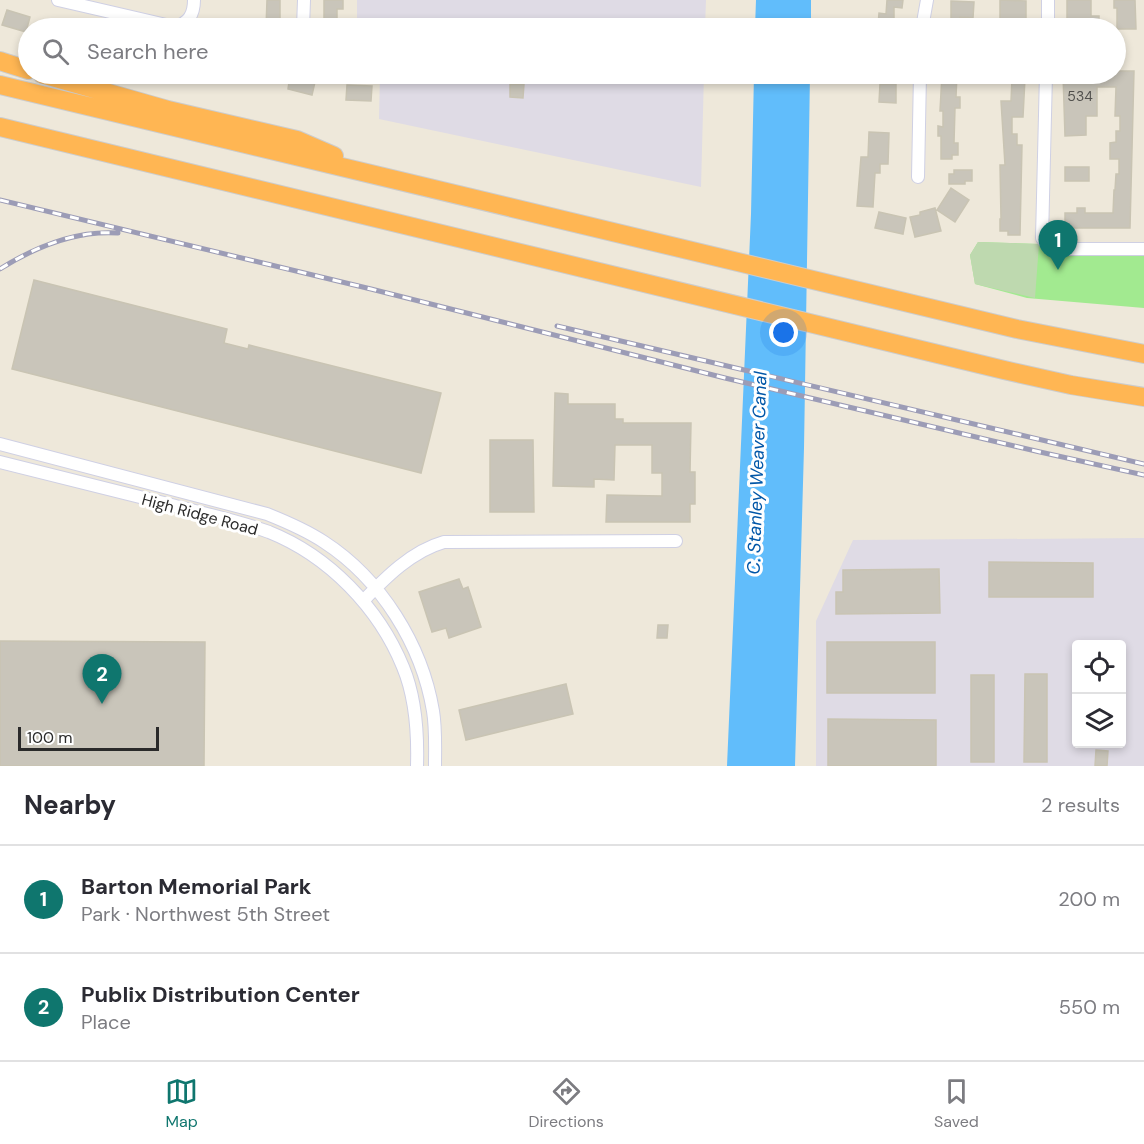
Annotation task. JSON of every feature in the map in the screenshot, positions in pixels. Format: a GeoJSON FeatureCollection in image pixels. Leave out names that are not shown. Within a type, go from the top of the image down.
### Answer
{"type":"FeatureCollection","features":[{"type":"Feature","properties":{"kind":"highway"},"geometry":{"type":"LineString","coordinates":[[0,61],[18,67]]}},
{"type":"Feature","properties":{"kind":"highway"},"geometry":{"type":"LineString","coordinates":[[77,84],[156,107],[297,140],[380,176]]}},
{"type":"Feature","properties":{"kind":"highway"},"geometry":{"type":"LineString","coordinates":[[0,85],[1017,329],[1144,354]]}},
{"type":"Feature","properties":{"kind":"highway"},"geometry":{"type":"LineString","coordinates":[[0,127],[1038,378],[1144,397]]}},
{"type":"Feature","properties":{"kind":"highway"},"geometry":{"type":"LineString","coordinates":[[0,139],[39,136]]}},
{"type":"Feature","properties":{"kind":"street"},"geometry":{"type":"LineString","coordinates":[[58,0],[87,3],[140,18]]}},
{"type":"Feature","properties":{"kind":"street"},"geometry":{"type":"LineString","coordinates":[[189,18],[194,10],[194,0]]}},
{"type":"Feature","properties":{"kind":"street"},"geometry":{"type":"LineString","coordinates":[[303,18],[304,0]]}},
{"type":"Feature","properties":{"kind":"street"},"geometry":{"type":"LineString","coordinates":[[924,18],[927,0]]}},
{"type":"Feature","properties":{"kind":"street"},"geometry":{"type":"LineString","coordinates":[[1048,0],[1048,18]]}},
{"type":"Feature","properties":{"kind":"street"},"geometry":{"type":"LineString","coordinates":[[918,177],[920,84]]}},
{"type":"Feature","properties":{"kind":"street"},"geometry":{"type":"LineString","coordinates":[[1047,84],[1042,238],[1049,247],[1055,249],[1144,249]]}},
{"type":"Feature","properties":{"kind":"street","name":"High Ridge Road"},"geometry":{"type":"LineString","coordinates":[[0,444],[252,509],[307,531],[340,553],[376,588],[407,634],[426,680],[433,712],[435,760]]}},
{"type":"Feature","properties":{"kind":"street","name":"High Ridge Road"},"geometry":{"type":"LineString","coordinates":[[0,462],[249,526],[293,543],[328,567],[363,601],[385,632],[404,669],[413,702],[418,735],[418,760]]}},
{"type":"Feature","properties":{"kind":"street"},"geometry":{"type":"LineString","coordinates":[[67,479],[72,462]]}},
{"type":"Feature","properties":{"kind":"street"},"geometry":{"type":"LineString","coordinates":[[275,535],[282,520]]}},
{"type":"Feature","properties":{"kind":"street"},"geometry":{"type":"LineString","coordinates":[[363,601],[413,556],[428,547],[444,542],[676,541]]}},
{"type":"Feature","properties":{"kind":"street"},"geometry":{"type":"LineString","coordinates":[[418,760],[435,760]]}},
{"type":"Feature","properties":{"kind":"shaded area"},"geometry":{"type":"Polygon","coordinates":[[[357,0],[706,0],[705,18],[357,18],[357,0]]]}},
{"type":"Feature","properties":{"kind":"shaded area"},"geometry":{"type":"Polygon","coordinates":[[[380,84],[704,84],[701,187],[379,119],[380,84]]]}},
{"type":"Feature","properties":{"kind":"shaded area"},"geometry":{"type":"Polygon","coordinates":[[[1144,538],[1144,766],[816,766],[816,621],[853,540],[1144,538]]]}},
{"type":"Feature","properties":{"kind":"green space"},"geometry":{"type":"Polygon","coordinates":[[[978,242],[1039,244],[1047,253],[1054,255],[1144,254],[1144,308],[1027,298],[975,284],[970,255],[978,242]]]}},
{"type":"Feature","properties":{"kind":"green space"},"geometry":{"type":"Polygon","coordinates":[[[978,242],[1039,244],[1035,298],[975,284],[970,255],[978,242]]]}},
{"type":"Feature","properties":{"kind":"water"},"geometry":{"type":"Polygon","coordinates":[[[756,0],[811,0],[811,18],[755,18],[756,0]]]}},
{"type":"Feature","properties":{"kind":"water","name":"C. Stanley Weaver Canal"},"geometry":{"type":"Polygon","coordinates":[[[754,84],[810,84],[804,448],[795,766],[727,766],[751,214],[754,84]]]}},
{"type":"Feature","properties":{"kind":"building"},"geometry":{"type":"Polygon","coordinates":[[[267,0],[280,0],[280,18],[266,18],[267,0]]]}},
{"type":"Feature","properties":{"kind":"building"},"geometry":{"type":"Polygon","coordinates":[[[324,0],[343,0],[343,9],[337,9],[337,18],[324,18],[324,0]]]}},
{"type":"Feature","properties":{"kind":"building"},"geometry":{"type":"Polygon","coordinates":[[[887,0],[903,0],[902,8],[894,7],[894,18],[879,18],[879,13],[886,14],[887,0]]]}},
{"type":"Feature","properties":{"kind":"building"},"geometry":{"type":"Polygon","coordinates":[[[1000,0],[1026,1],[1026,18],[1000,18],[1000,0]]]}},
{"type":"Feature","properties":{"kind":"building"},"geometry":{"type":"Polygon","coordinates":[[[1067,0],[1091,0],[1091,16],[1099,16],[1099,18],[1067,18],[1067,0]]]}},
{"type":"Feature","properties":{"kind":"building"},"geometry":{"type":"Polygon","coordinates":[[[1114,0],[1135,0],[1136,29],[1126,29],[1126,18],[1117,18],[1117,8],[1114,8],[1114,0]]]}},
{"type":"Feature","properties":{"kind":"building"},"geometry":{"type":"Polygon","coordinates":[[[951,1],[974,2],[973,18],[951,18],[951,1]]]}},
{"type":"Feature","properties":{"kind":"building"},"geometry":{"type":"Polygon","coordinates":[[[7,10],[30,17],[18,18],[18,30],[2,25],[7,10]]]}},
{"type":"Feature","properties":{"kind":"building"},"geometry":{"type":"Polygon","coordinates":[[[1126,71],[1134,71],[1130,228],[1065,228],[1065,213],[1077,213],[1077,208],[1085,208],[1085,213],[1113,213],[1116,174],[1119,174],[1119,159],[1110,159],[1110,143],[1116,142],[1116,131],[1120,131],[1120,116],[1115,116],[1116,87],[1097,87],[1097,116],[1086,116],[1086,135],[1065,136],[1063,84],[1126,84],[1126,71]]]}},
{"type":"Feature","properties":{"kind":"building"},"geometry":{"type":"Polygon","coordinates":[[[289,84],[315,84],[312,95],[288,89],[289,84]]]}},
{"type":"Feature","properties":{"kind":"building"},"geometry":{"type":"Polygon","coordinates":[[[510,84],[524,84],[523,98],[510,97],[510,84]]]}},
{"type":"Feature","properties":{"kind":"building"},"geometry":{"type":"Polygon","coordinates":[[[880,84],[896,84],[896,103],[879,102],[880,84]]]}},
{"type":"Feature","properties":{"kind":"building"},"geometry":{"type":"Polygon","coordinates":[[[941,84],[957,84],[956,97],[960,97],[960,108],[955,108],[954,143],[958,143],[958,155],[952,155],[952,159],[941,159],[941,136],[938,136],[938,126],[943,127],[943,111],[940,111],[941,84]]]}},
{"type":"Feature","properties":{"kind":"building"},"geometry":{"type":"Polygon","coordinates":[[[1012,84],[1025,84],[1023,117],[1012,117],[1012,134],[1017,134],[1017,145],[1022,145],[1020,235],[1008,235],[1008,231],[1000,231],[1000,165],[1005,165],[1001,101],[1011,101],[1012,84]]]}},
{"type":"Feature","properties":{"kind":"building"},"geometry":{"type":"Polygon","coordinates":[[[347,85],[372,86],[371,101],[346,100],[347,85]]]}},
{"type":"Feature","properties":{"kind":"building"},"geometry":{"type":"Polygon","coordinates":[[[869,132],[889,133],[888,164],[880,164],[880,173],[875,173],[873,207],[857,206],[861,157],[868,157],[869,132]]]}},
{"type":"Feature","properties":{"kind":"building"},"geometry":{"type":"Polygon","coordinates":[[[1065,167],[1089,167],[1089,181],[1065,181],[1065,167]]]}},
{"type":"Feature","properties":{"kind":"building"},"geometry":{"type":"Polygon","coordinates":[[[954,170],[972,170],[972,181],[965,181],[965,184],[949,184],[949,174],[954,174],[954,170]]]}},
{"type":"Feature","properties":{"kind":"building"},"geometry":{"type":"Polygon","coordinates":[[[951,188],[969,200],[955,222],[937,210],[951,188]]]}},
{"type":"Feature","properties":{"kind":"building"},"geometry":{"type":"Polygon","coordinates":[[[935,208],[941,231],[915,237],[910,217],[935,208]]]}},
{"type":"Feature","properties":{"kind":"building"},"geometry":{"type":"Polygon","coordinates":[[[879,212],[906,218],[903,234],[875,228],[879,212]]]}},
{"type":"Feature","properties":{"kind":"building"},"geometry":{"type":"Polygon","coordinates":[[[34,280],[227,329],[224,343],[248,349],[249,345],[441,393],[421,473],[12,369],[34,280]]]}},
{"type":"Feature","properties":{"kind":"building"},"geometry":{"type":"Polygon","coordinates":[[[555,393],[568,394],[568,404],[615,404],[615,419],[623,419],[623,423],[691,423],[690,472],[695,472],[695,504],[690,504],[690,522],[606,522],[607,495],[662,496],[662,473],[652,473],[652,445],[615,445],[614,480],[594,479],[594,487],[553,486],[555,393]]]}},
{"type":"Feature","properties":{"kind":"building"},"geometry":{"type":"Polygon","coordinates":[[[490,440],[533,440],[534,512],[490,512],[490,440]]]}},
{"type":"Feature","properties":{"kind":"building"},"geometry":{"type":"Polygon","coordinates":[[[989,562],[1093,563],[1093,597],[989,597],[989,562]]]}},
{"type":"Feature","properties":{"kind":"building"},"geometry":{"type":"Polygon","coordinates":[[[939,569],[940,613],[836,614],[836,592],[843,592],[843,570],[939,569]]]}},
{"type":"Feature","properties":{"kind":"building"},"geometry":{"type":"Polygon","coordinates":[[[459,579],[463,589],[468,587],[481,627],[449,638],[446,628],[432,632],[419,592],[459,579]]]}},
{"type":"Feature","properties":{"kind":"building"},"geometry":{"type":"Polygon","coordinates":[[[658,625],[668,625],[667,638],[657,638],[658,625]]]}},
{"type":"Feature","properties":{"kind":"building"},"geometry":{"type":"Polygon","coordinates":[[[0,641],[205,642],[204,766],[0,766],[0,641]]]}},
{"type":"Feature","properties":{"kind":"building"},"geometry":{"type":"Polygon","coordinates":[[[827,642],[935,642],[935,693],[827,693],[827,642]]]}},
{"type":"Feature","properties":{"kind":"building"},"geometry":{"type":"Polygon","coordinates":[[[1025,674],[1047,674],[1047,762],[1024,762],[1025,674]]]}},
{"type":"Feature","properties":{"kind":"building"},"geometry":{"type":"Polygon","coordinates":[[[971,675],[994,675],[994,762],[971,762],[971,675]]]}},
{"type":"Feature","properties":{"kind":"building"},"geometry":{"type":"Polygon","coordinates":[[[566,684],[573,714],[466,740],[459,710],[566,684]]]}},
{"type":"Feature","properties":{"kind":"building"},"geometry":{"type":"Polygon","coordinates":[[[828,719],[936,720],[936,766],[828,766],[828,719]]]}},
{"type":"Feature","properties":{"kind":"building"},"geometry":{"type":"Polygon","coordinates":[[[1096,750],[1108,751],[1107,766],[1095,766],[1096,750]]]}},
{"type":"Feature","properties":{"kind":"railway"},"geometry":{"type":"LineString","coordinates":[[0,200],[371,289],[725,378],[1144,475]]}},
{"type":"Feature","properties":{"kind":"railway"},"geometry":{"type":"LineString","coordinates":[[0,269],[42,247],[71,237],[118,233]]}},
{"type":"Feature","properties":{"kind":"railway"},"geometry":{"type":"LineString","coordinates":[[557,326],[1144,464]]}},
{"type":"Feature","properties":{"kind":"place","name":"Barton Memorial Park"},"geometry":{"type":"Point","coordinates":[1058,270]}},
{"type":"Feature","properties":{"kind":"place","name":"Publix Distribution Center"},"geometry":{"type":"Point","coordinates":[102,704]}}]}
